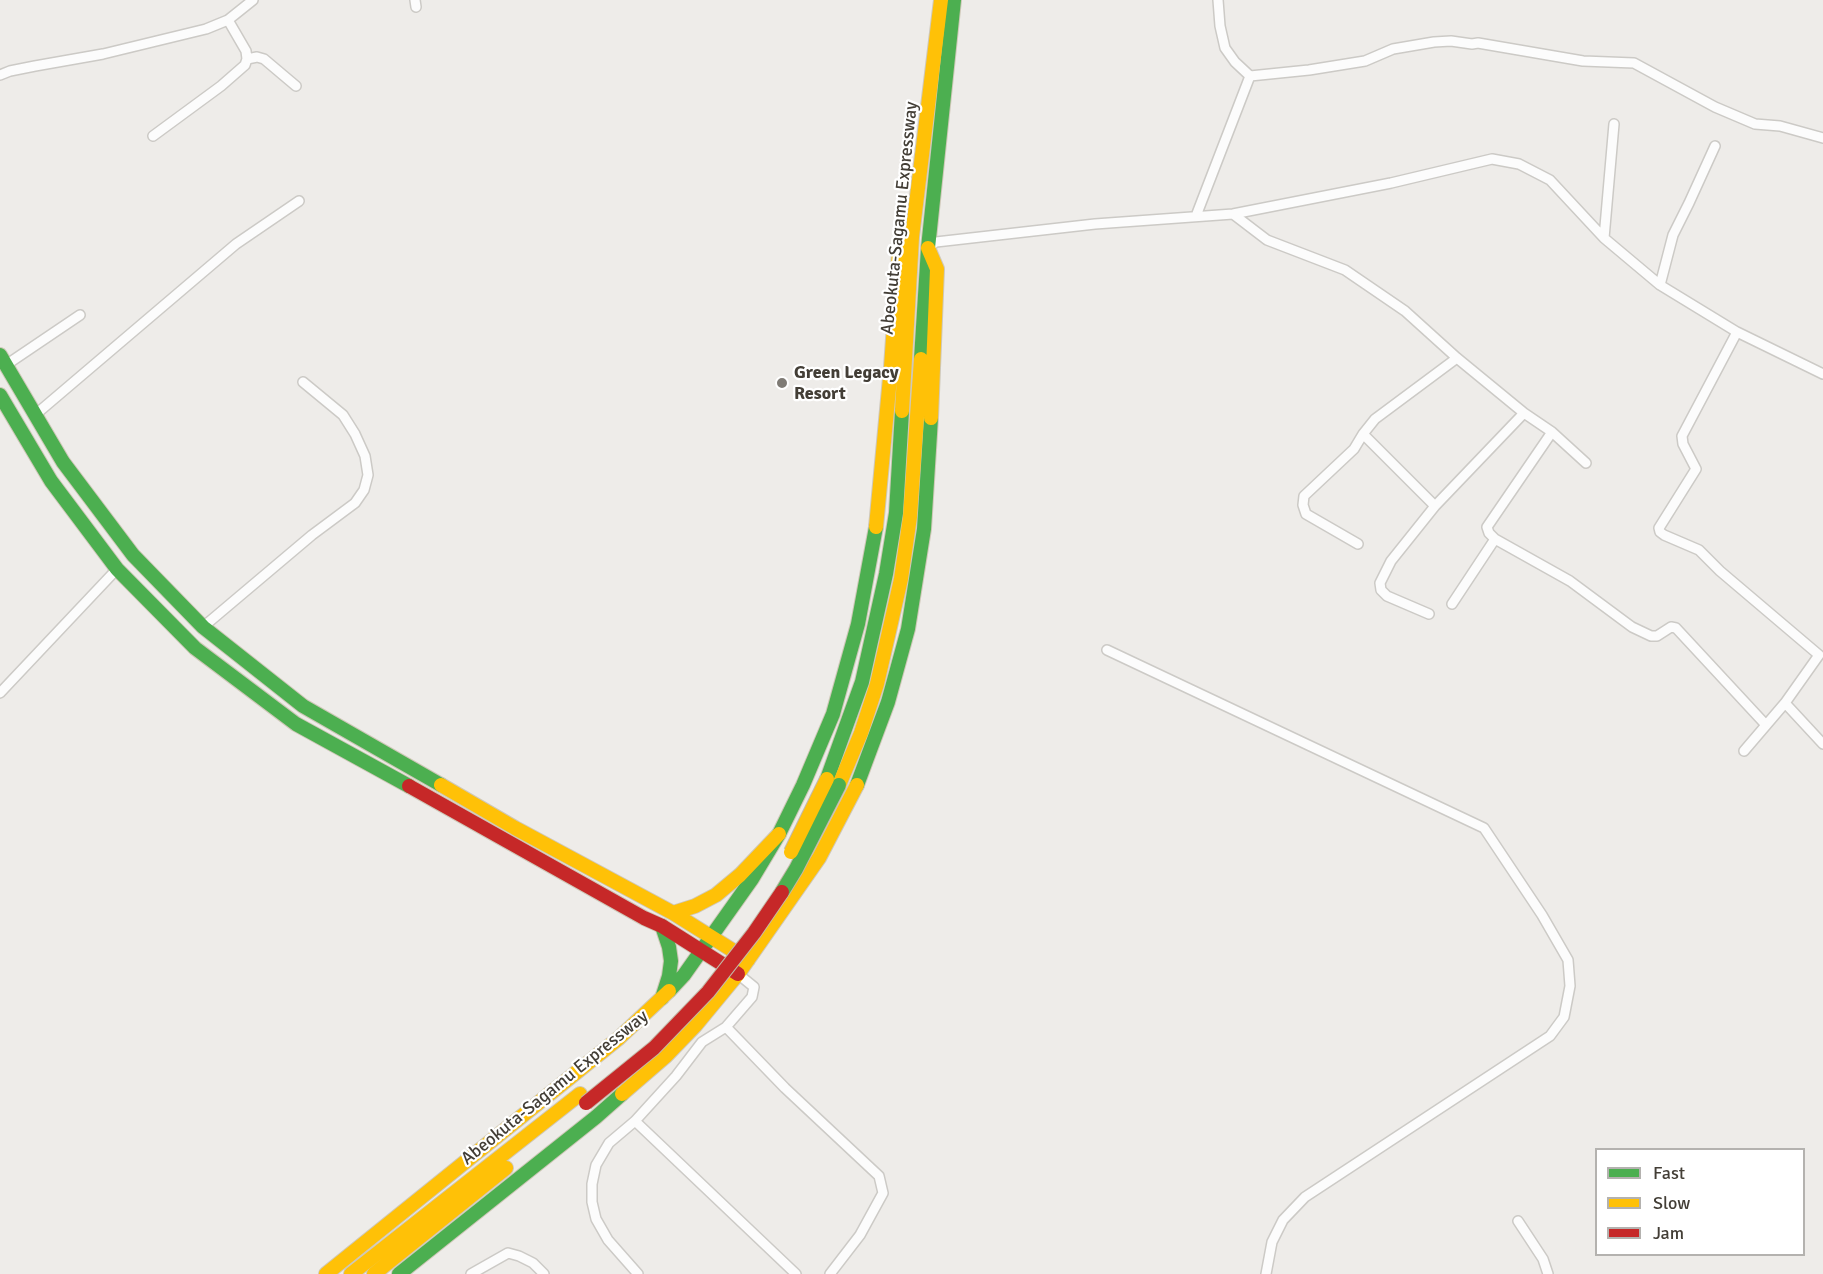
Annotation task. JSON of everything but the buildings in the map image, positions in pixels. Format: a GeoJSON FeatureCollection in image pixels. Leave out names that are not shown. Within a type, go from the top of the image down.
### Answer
{"type":"FeatureCollection","features":[{"type":"Feature","properties":{"kind":"main road","name":"Abeokuta-Sagamu Expressway"},"geometry":{"type":"LineString","coordinates":[[833,782],[862,682],[876,622],[896,513],[912,237],[941,0]]}},
{"type":"Feature","properties":{"kind":"main road","name":"Abeokuta-Sagamu Expressway"},"geometry":{"type":"LineString","coordinates":[[374,1274],[583,1099],[697,986],[763,898],[861,733],[877,684],[892,624],[910,517],[928,248],[954,0]]}},
{"type":"Feature","properties":{"kind":"main road"},"geometry":{"type":"LineString","coordinates":[[326,1274],[619,1038],[662,998],[684,975],[702,950],[752,879],[779,834],[832,714],[858,624],[878,517],[899,253],[912,237]]}},
{"type":"Feature","properties":{"kind":"main road"},"geometry":{"type":"LineString","coordinates":[[399,1274],[596,1117],[666,1056],[695,1026],[738,974],[819,858],[854,792],[888,702],[908,629],[924,529],[937,269],[928,248]]}},
{"type":"Feature","properties":{"kind":"main road"},"geometry":{"type":"LineString","coordinates":[[3,360],[63,462],[133,555],[203,627],[224,645],[303,706],[515,828],[673,913],[748,960]]}},
{"type":"Feature","properties":{"kind":"main road"},"geometry":{"type":"LineString","coordinates":[[0,395],[51,481],[117,568],[195,648],[212,662],[296,724],[662,926],[738,974]]}},
{"type":"Feature","properties":{"kind":"main road"},"geometry":{"type":"LineString","coordinates":[[212,662],[224,645]]}},
{"type":"Feature","properties":{"kind":"main road"},"geometry":{"type":"LineString","coordinates":[[673,913],[695,906],[716,895],[740,875],[779,834]]}},
{"type":"Feature","properties":{"kind":"main road"},"geometry":{"type":"LineString","coordinates":[[662,926],[671,961],[662,998]]}},
{"type":"Feature","properties":{"kind":"main road","name":"Abeokuta-Sagamu Expressway"},"geometry":{"type":"LineString","coordinates":[[351,1274],[583,1099]]}},
{"type":"Feature","properties":{"kind":"street"},"geometry":{"type":"LineString","coordinates":[[0,75],[10,71],[103,54],[206,28],[228,20],[253,0]]}},
{"type":"Feature","properties":{"kind":"street"},"geometry":{"type":"LineString","coordinates":[[1218,0],[1225,48],[1235,62],[1250,76],[1365,61],[1394,49],[1434,42],[1479,43],[1583,61],[1634,63],[1715,107],[1755,124],[1780,126],[1823,138]]}},
{"type":"Feature","properties":{"kind":"street"},"geometry":{"type":"LineString","coordinates":[[153,136],[244,66],[247,59],[246,51],[228,20]]}},
{"type":"Feature","properties":{"kind":"street"},"geometry":{"type":"LineString","coordinates":[[247,59],[264,58],[296,86]]}},
{"type":"Feature","properties":{"kind":"street"},"geometry":{"type":"LineString","coordinates":[[1196,216],[1250,76]]}},
{"type":"Feature","properties":{"kind":"street"},"geometry":{"type":"LineString","coordinates":[[1604,238],[1614,124]]}},
{"type":"Feature","properties":{"kind":"street"},"geometry":{"type":"LineString","coordinates":[[1660,285],[1672,235],[1714,146]]}},
{"type":"Feature","properties":{"kind":"street"},"geometry":{"type":"LineString","coordinates":[[928,248],[936,242],[1095,224],[1233,214],[1391,183],[1492,159],[1519,164],[1550,180],[1604,238],[1660,285],[1737,332],[1823,374]]}},
{"type":"Feature","properties":{"kind":"street"},"geometry":{"type":"LineString","coordinates":[[35,415],[236,244],[299,201]]}},
{"type":"Feature","properties":{"kind":"street"},"geometry":{"type":"LineString","coordinates":[[1233,214],[1267,240],[1345,270],[1405,311],[1457,358],[1524,413],[1552,432],[1586,464]]}},
{"type":"Feature","properties":{"kind":"street"},"geometry":{"type":"LineString","coordinates":[[3,360],[80,315]]}},
{"type":"Feature","properties":{"kind":"street"},"geometry":{"type":"LineString","coordinates":[[1737,332],[1682,436],[1683,444],[1696,469],[1695,473],[1659,528],[1664,535],[1699,550],[1720,571],[1819,655],[1785,703],[1744,752]]}},
{"type":"Feature","properties":{"kind":"street"},"geometry":{"type":"LineString","coordinates":[[1358,543],[1306,514],[1303,505],[1304,496],[1354,449],[1375,419],[1457,358]]}},
{"type":"Feature","properties":{"kind":"street"},"geometry":{"type":"LineString","coordinates":[[203,627],[312,535],[355,502],[364,490],[368,475],[364,456],[355,434],[343,415],[303,382]]}},
{"type":"Feature","properties":{"kind":"street"},"geometry":{"type":"LineString","coordinates":[[1430,614],[1387,596],[1381,590],[1380,583],[1391,561],[1435,506],[1524,413]]}},
{"type":"Feature","properties":{"kind":"street"},"geometry":{"type":"LineString","coordinates":[[1552,432],[1487,527],[1489,533],[1495,539],[1570,581],[1632,627],[1651,636],[1657,636],[1671,627],[1676,628],[1766,725]]}},
{"type":"Feature","properties":{"kind":"street"},"geometry":{"type":"LineString","coordinates":[[1363,434],[1435,506]]}},
{"type":"Feature","properties":{"kind":"street"},"geometry":{"type":"LineString","coordinates":[[1452,604],[1495,539]]}},
{"type":"Feature","properties":{"kind":"street"},"geometry":{"type":"LineString","coordinates":[[0,693],[117,568]]}},
{"type":"Feature","properties":{"kind":"street"},"geometry":{"type":"LineString","coordinates":[[1107,650],[1484,828],[1542,915],[1568,960],[1570,986],[1564,1017],[1550,1036],[1305,1197],[1283,1220],[1272,1242],[1266,1274]]}},
{"type":"Feature","properties":{"kind":"street"},"geometry":{"type":"LineString","coordinates":[[1785,703],[1823,744]]}},
{"type":"Feature","properties":{"kind":"street"},"geometry":{"type":"LineString","coordinates":[[638,1274],[608,1240],[596,1219],[592,1202],[592,1184],[597,1165],[609,1143],[635,1121],[676,1076],[702,1042],[726,1027],[752,997],[754,987],[738,974]]}},
{"type":"Feature","properties":{"kind":"street"},"geometry":{"type":"LineString","coordinates":[[726,1027],[785,1088],[879,1176],[883,1192],[860,1235],[830,1274]]}},
{"type":"Feature","properties":{"kind":"street"},"geometry":{"type":"LineString","coordinates":[[635,1121],[796,1274]]}},
{"type":"Feature","properties":{"kind":"street"},"geometry":{"type":"LineString","coordinates":[[1518,1221],[1543,1259],[1548,1274]]}},
{"type":"Feature","properties":{"kind":"street"},"geometry":{"type":"LineString","coordinates":[[471,1274],[508,1253],[533,1263],[544,1274]]}},
{"type":"Feature","properties":{"kind":"traffic: fast"},"geometry":{"type":"LineString","coordinates":[[921,359],[928,248],[954,0]]}},
{"type":"Feature","properties":{"kind":"traffic: fast"},"geometry":{"type":"LineString","coordinates":[[0,355],[63,462],[133,555],[203,627],[303,706],[441,785]]}},
{"type":"Feature","properties":{"kind":"traffic: fast"},"geometry":{"type":"LineString","coordinates":[[0,395],[51,481],[117,569],[195,648],[296,724],[409,786]]}},
{"type":"Feature","properties":{"kind":"traffic: fast"},"geometry":{"type":"LineString","coordinates":[[827,779],[862,682],[886,574],[896,513],[902,411]]}},
{"type":"Feature","properties":{"kind":"traffic: fast"},"geometry":{"type":"LineString","coordinates":[[857,785],[888,702],[908,629],[924,529],[931,418]]}},
{"type":"Feature","properties":{"kind":"traffic: fast"},"geometry":{"type":"LineString","coordinates":[[669,991],[684,975],[752,879],[779,834],[803,785],[833,714],[858,624],[876,527]]}},
{"type":"Feature","properties":{"kind":"traffic: fast"},"geometry":{"type":"LineString","coordinates":[[782,892],[839,785]]}},
{"type":"Feature","properties":{"kind":"traffic: fast"},"geometry":{"type":"LineString","coordinates":[[662,926],[671,961],[662,998]]}},
{"type":"Feature","properties":{"kind":"traffic: fast"},"geometry":{"type":"LineString","coordinates":[[399,1274],[622,1094]]}},
{"type":"Feature","properties":{"kind":"traffic: slow"},"geometry":{"type":"LineString","coordinates":[[902,411],[912,237],[941,0]]}},
{"type":"Feature","properties":{"kind":"traffic: slow"},"geometry":{"type":"LineString","coordinates":[[876,527],[899,253],[912,237]]}},
{"type":"Feature","properties":{"kind":"traffic: slow"},"geometry":{"type":"LineString","coordinates":[[928,248],[937,269],[931,418]]}},
{"type":"Feature","properties":{"kind":"traffic: slow"},"geometry":{"type":"LineString","coordinates":[[839,785],[861,733],[877,684],[901,579],[910,517],[921,359]]}},
{"type":"Feature","properties":{"kind":"traffic: slow"},"geometry":{"type":"LineString","coordinates":[[791,852],[827,779]]}},
{"type":"Feature","properties":{"kind":"traffic: slow"},"geometry":{"type":"LineString","coordinates":[[441,785],[515,828],[673,913],[748,960]]}},
{"type":"Feature","properties":{"kind":"traffic: slow"},"geometry":{"type":"LineString","coordinates":[[622,1094],[666,1056],[695,1026],[738,974],[819,858],[857,785]]}},
{"type":"Feature","properties":{"kind":"traffic: slow"},"geometry":{"type":"LineString","coordinates":[[673,913],[695,906],[716,895],[740,875],[779,834]]}},
{"type":"Feature","properties":{"kind":"traffic: slow"},"geometry":{"type":"LineString","coordinates":[[326,1274],[619,1038],[669,991]]}},
{"type":"Feature","properties":{"kind":"traffic: slow"},"geometry":{"type":"LineString","coordinates":[[351,1274],[580,1094]]}},
{"type":"Feature","properties":{"kind":"traffic: slow"},"geometry":{"type":"LineString","coordinates":[[374,1274],[506,1168]]}},
{"type":"Feature","properties":{"kind":"traffic: jam"},"geometry":{"type":"LineString","coordinates":[[409,786],[662,926],[738,974]]}},
{"type":"Feature","properties":{"kind":"traffic: jam"},"geometry":{"type":"LineString","coordinates":[[586,1103],[654,1048],[708,992],[754,933],[782,892]]}},
{"type":"Feature","properties":{"kind":"place","name":"Green Legacy Resort"},"geometry":{"type":"Point","coordinates":[782,383]}}]}
